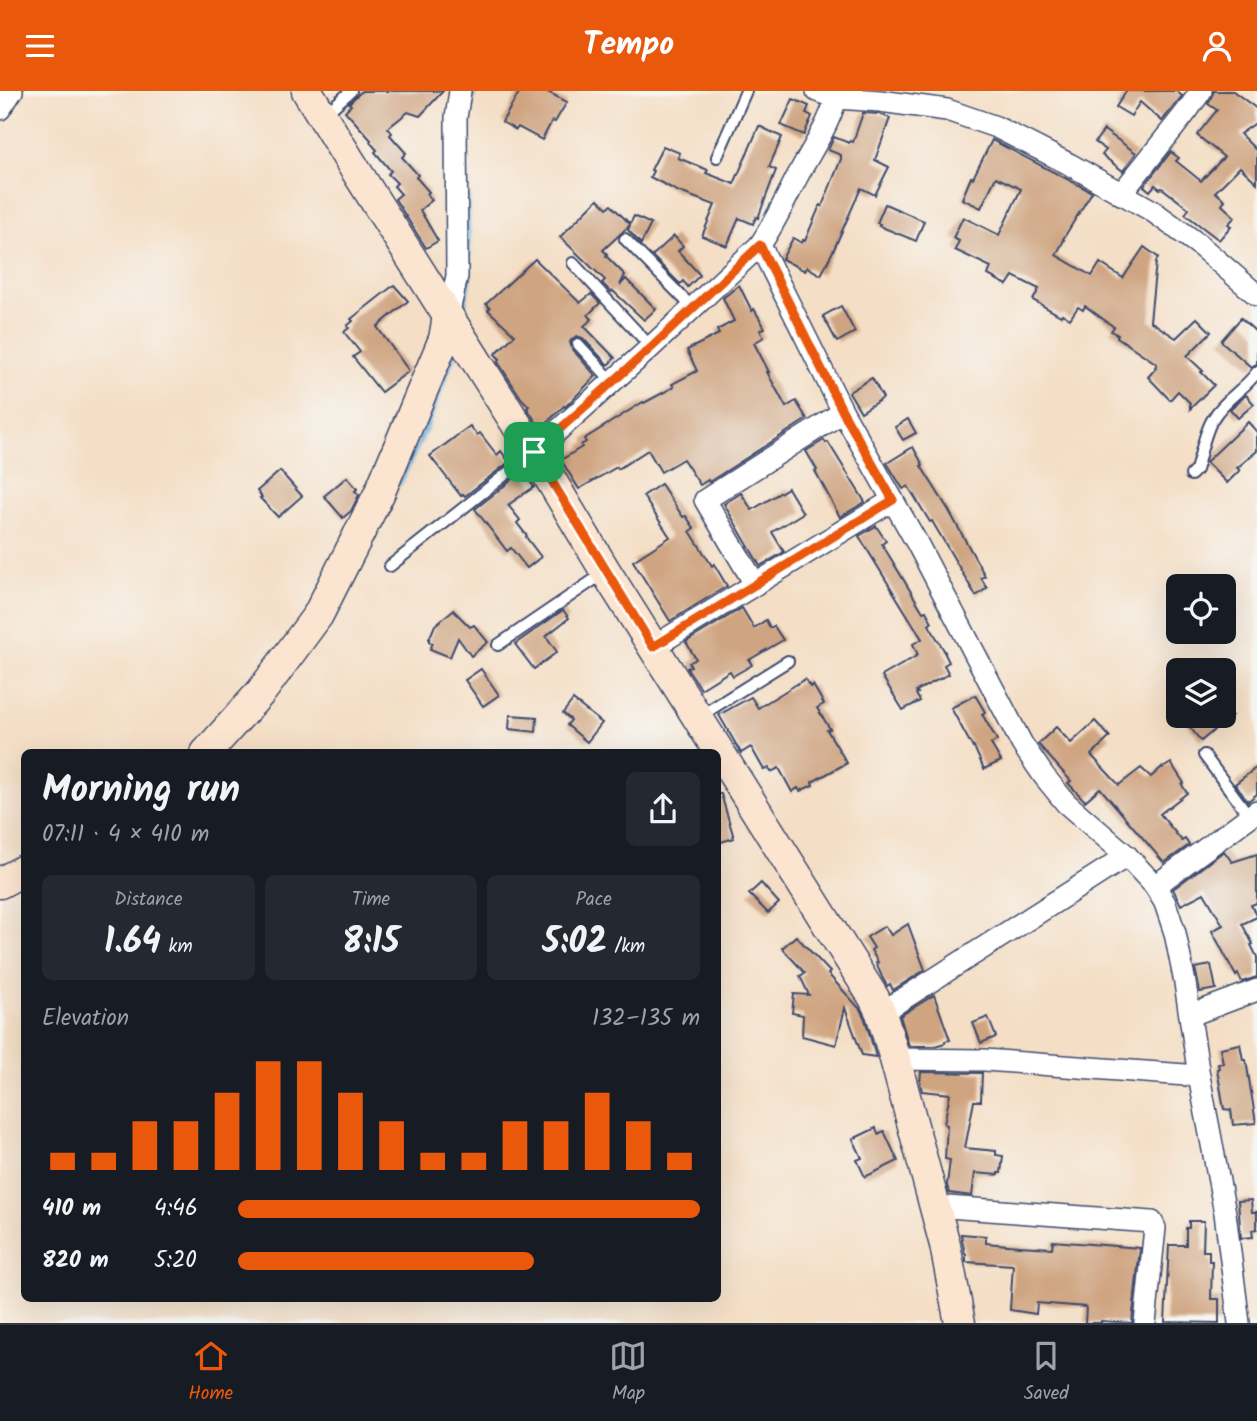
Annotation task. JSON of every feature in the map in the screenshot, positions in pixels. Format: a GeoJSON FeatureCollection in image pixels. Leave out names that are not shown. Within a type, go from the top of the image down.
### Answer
{"type":"FeatureCollection","features":[{"type":"Feature","properties":{"kind":"street"},"geometry":{"type":"LineString","coordinates":[[0,109],[12,91]]}},
{"type":"Feature","properties":{"kind":"street"},"geometry":{"type":"LineString","coordinates":[[210,749],[261,692],[318,615],[379,494],[444,339],[455,328],[456,118],[460,91]]}},
{"type":"Feature","properties":{"kind":"street"},"geometry":{"type":"LineString","coordinates":[[1121,194],[1200,91]]}},
{"type":"Feature","properties":{"kind":"street"},"geometry":{"type":"LineString","coordinates":[[534,452],[652,347],[760,245],[817,143],[830,93],[947,110],[996,127],[1151,210],[1198,244],[1257,295]]}},
{"type":"Feature","properties":{"kind":"street"},"geometry":{"type":"LineString","coordinates":[[315,103],[718,749]]}},
{"type":"Feature","properties":{"kind":"street"},"geometry":{"type":"LineString","coordinates":[[760,245],[843,412],[893,500],[1022,744],[1066,803],[1127,856],[1155,886],[1165,903],[1175,933],[1191,1015],[1199,1076],[1225,1213],[1239,1323]]}},
{"type":"Feature","properties":{"kind":"street"},"geometry":{"type":"LineString","coordinates":[[755,584],[705,500],[843,412]]}},
{"type":"Feature","properties":{"kind":"street"},"geometry":{"type":"LineString","coordinates":[[653,647],[893,500]]}},
{"type":"Feature","properties":{"kind":"street"},"geometry":{"type":"LineString","coordinates":[[721,754],[881,1013],[945,1245],[960,1323]]}},
{"type":"Feature","properties":{"kind":"street"},"geometry":{"type":"LineString","coordinates":[[1155,886],[1253,814]]}},
{"type":"Feature","properties":{"kind":"street"},"geometry":{"type":"LineString","coordinates":[[881,1013],[1127,856]]}},
{"type":"Feature","properties":{"kind":"street"},"geometry":{"type":"LineString","coordinates":[[0,883],[21,872]]}},
{"type":"Feature","properties":{"kind":"street"},"geometry":{"type":"LineString","coordinates":[[1191,1015],[1257,990]]}},
{"type":"Feature","properties":{"kind":"street"},"geometry":{"type":"LineString","coordinates":[[895,1059],[985,1060],[1199,1076]]}},
{"type":"Feature","properties":{"kind":"street"},"geometry":{"type":"LineString","coordinates":[[934,1206],[1152,1222],[1155,1228],[1144,1323]]}},
{"type":"Feature","properties":{"kind":"lane"},"geometry":{"type":"LineString","coordinates":[[315,103],[352,91]]}},
{"type":"Feature","properties":{"kind":"lane"},"geometry":{"type":"LineString","coordinates":[[717,157],[746,91]]}},
{"type":"Feature","properties":{"kind":"lane"},"geometry":{"type":"LineString","coordinates":[[625,239],[692,307]]}},
{"type":"Feature","properties":{"kind":"lane"},"geometry":{"type":"LineString","coordinates":[[573,264],[652,347]]}},
{"type":"Feature","properties":{"kind":"lane"},"geometry":{"type":"LineString","coordinates":[[578,344],[612,381]]}},
{"type":"Feature","properties":{"kind":"lane"},"geometry":{"type":"LineString","coordinates":[[1191,475],[1196,470],[1212,420],[1257,372]]}},
{"type":"Feature","properties":{"kind":"lane"},"geometry":{"type":"LineString","coordinates":[[390,566],[534,452]]}},
{"type":"Feature","properties":{"kind":"lane"},"geometry":{"type":"LineString","coordinates":[[498,645],[606,572]]}},
{"type":"Feature","properties":{"kind":"lane"},"geometry":{"type":"LineString","coordinates":[[698,717],[788,661]]}},
{"type":"Feature","properties":{"kind":"lane"},"geometry":{"type":"LineString","coordinates":[[1204,755],[1253,814]]}},
{"type":"Feature","properties":{"kind":"building"},"geometry":{"type":"Polygon","coordinates":[[[362,91],[443,91],[420,116],[408,112],[388,128],[392,133],[390,135],[406,153],[402,157],[418,175],[416,177],[429,192],[427,194],[432,200],[420,210],[438,241],[426,248],[395,199],[401,194],[394,186],[397,183],[388,174],[391,171],[375,152],[377,150],[371,140],[345,111],[351,105],[349,103],[362,91]]]}},
{"type":"Feature","properties":{"kind":"building"},"geometry":{"type":"Polygon","coordinates":[[[520,91],[546,91],[567,102],[542,140],[502,122],[520,91]]]}},
{"type":"Feature","properties":{"kind":"building"},"geometry":{"type":"Polygon","coordinates":[[[1126,91],[1176,91],[1182,96],[1162,121],[1140,102],[1131,116],[1116,107],[1126,91]]]}},
{"type":"Feature","properties":{"kind":"building"},"geometry":{"type":"Polygon","coordinates":[[[1214,91],[1233,91],[1257,109],[1257,122],[1240,134],[1257,151],[1257,183],[1240,167],[1215,192],[1225,200],[1222,205],[1235,217],[1219,240],[1185,214],[1189,209],[1162,188],[1155,185],[1150,191],[1144,186],[1171,152],[1179,158],[1176,161],[1201,181],[1224,157],[1197,135],[1217,110],[1208,104],[1214,91]]]}},
{"type":"Feature","properties":{"kind":"building"},"geometry":{"type":"Polygon","coordinates":[[[793,99],[809,106],[806,113],[812,116],[804,135],[781,125],[793,99]]]}},
{"type":"Feature","properties":{"kind":"building"},"geometry":{"type":"Polygon","coordinates":[[[863,113],[890,118],[875,160],[889,167],[875,195],[861,188],[821,275],[807,267],[805,271],[782,259],[793,238],[802,243],[805,241],[820,205],[822,206],[841,159],[841,155],[828,150],[834,137],[853,142],[863,113]]]}},
{"type":"Feature","properties":{"kind":"building"},"geometry":{"type":"Polygon","coordinates":[[[759,126],[782,137],[769,167],[776,170],[758,218],[756,217],[753,224],[739,218],[727,246],[702,236],[715,205],[677,191],[650,177],[653,171],[651,170],[663,146],[680,153],[678,158],[708,170],[706,173],[734,184],[759,126]]]}},
{"type":"Feature","properties":{"kind":"building"},"geometry":{"type":"Polygon","coordinates":[[[1104,130],[1136,153],[1123,171],[1102,155],[1106,150],[1095,142],[1104,130]]]}},
{"type":"Feature","properties":{"kind":"building"},"geometry":{"type":"Polygon","coordinates":[[[992,140],[1092,192],[1056,255],[1092,276],[1100,263],[1123,278],[1144,247],[1158,257],[1150,321],[1176,338],[1197,318],[1211,332],[1187,356],[1214,385],[1190,409],[1190,403],[1178,391],[1170,400],[1148,377],[1157,364],[1117,337],[1118,335],[1111,331],[1114,327],[1085,306],[1083,310],[1078,307],[1070,319],[1062,314],[1061,316],[1033,300],[1039,289],[1013,276],[1007,285],[988,275],[991,267],[955,250],[959,241],[953,238],[963,217],[999,235],[1021,189],[996,177],[981,208],[962,199],[992,140]]]}},
{"type":"Feature","properties":{"kind":"building"},"geometry":{"type":"Polygon","coordinates":[[[598,199],[607,208],[611,205],[630,224],[634,216],[651,224],[641,244],[628,230],[630,225],[603,250],[625,275],[620,285],[626,279],[656,309],[644,320],[611,292],[602,283],[605,280],[560,237],[598,199]]]}},
{"type":"Feature","properties":{"kind":"building"},"geometry":{"type":"Polygon","coordinates":[[[885,204],[924,221],[916,241],[879,226],[877,223],[885,204]]]}},
{"type":"Feature","properties":{"kind":"building"},"geometry":{"type":"Polygon","coordinates":[[[674,236],[683,246],[678,251],[700,275],[688,287],[683,281],[680,284],[652,256],[674,236]]]}},
{"type":"Feature","properties":{"kind":"building"},"geometry":{"type":"Polygon","coordinates":[[[535,259],[580,303],[591,294],[600,303],[588,315],[592,319],[584,326],[615,358],[608,365],[583,338],[577,336],[572,339],[572,349],[596,376],[541,428],[495,354],[515,335],[488,310],[490,308],[486,304],[535,259]]]}},
{"type":"Feature","properties":{"kind":"building"},"geometry":{"type":"Polygon","coordinates":[[[394,285],[408,301],[377,327],[409,371],[381,392],[353,357],[360,352],[344,332],[353,321],[351,319],[394,285]]]}},
{"type":"Feature","properties":{"kind":"building"},"geometry":{"type":"Polygon","coordinates":[[[739,285],[752,311],[754,309],[765,328],[760,330],[764,337],[754,343],[767,372],[786,407],[796,401],[807,419],[709,482],[708,480],[700,485],[683,459],[661,472],[648,450],[579,489],[561,460],[582,447],[586,442],[584,439],[697,371],[687,350],[719,334],[717,330],[734,321],[723,298],[739,285]]]}},
{"type":"Feature","properties":{"kind":"building"},"geometry":{"type":"Polygon","coordinates":[[[841,306],[855,332],[837,342],[823,316],[841,306]]]}},
{"type":"Feature","properties":{"kind":"building"},"geometry":{"type":"Polygon","coordinates":[[[1241,318],[1257,333],[1257,364],[1251,367],[1221,341],[1241,318]]]}},
{"type":"Feature","properties":{"kind":"building"},"geometry":{"type":"Polygon","coordinates":[[[872,378],[883,398],[861,412],[849,392],[872,378]]]}},
{"type":"Feature","properties":{"kind":"building"},"geometry":{"type":"Polygon","coordinates":[[[1246,395],[1254,404],[1238,418],[1230,409],[1246,395]]]}},
{"type":"Feature","properties":{"kind":"building"},"geometry":{"type":"Polygon","coordinates":[[[908,419],[916,433],[903,440],[895,427],[908,419]]]}},
{"type":"Feature","properties":{"kind":"building"},"geometry":{"type":"Polygon","coordinates":[[[1248,422],[1257,432],[1257,451],[1237,468],[1240,470],[1227,483],[1206,462],[1248,422]]]}},
{"type":"Feature","properties":{"kind":"building"},"geometry":{"type":"Polygon","coordinates":[[[470,426],[477,435],[480,433],[497,455],[501,451],[509,462],[465,496],[461,496],[430,456],[470,426]]]}},
{"type":"Feature","properties":{"kind":"building"},"geometry":{"type":"Polygon","coordinates":[[[824,440],[828,442],[865,502],[840,517],[806,451],[824,440]]]}},
{"type":"Feature","properties":{"kind":"building"},"geometry":{"type":"Polygon","coordinates":[[[913,447],[923,465],[921,466],[985,576],[981,578],[987,588],[976,596],[932,521],[930,522],[908,486],[903,489],[887,463],[913,447]]]}},
{"type":"Feature","properties":{"kind":"building"},"geometry":{"type":"Polygon","coordinates":[[[280,471],[302,496],[278,517],[257,491],[280,471]]]}},
{"type":"Feature","properties":{"kind":"building"},"geometry":{"type":"Polygon","coordinates":[[[518,475],[521,478],[525,475],[534,487],[508,505],[541,557],[527,568],[511,548],[507,551],[475,509],[518,475]]]}},
{"type":"Feature","properties":{"kind":"building"},"geometry":{"type":"Polygon","coordinates":[[[347,477],[359,495],[351,511],[343,518],[324,496],[347,477]]]}},
{"type":"Feature","properties":{"kind":"building"},"geometry":{"type":"Polygon","coordinates":[[[661,484],[683,517],[686,516],[694,528],[690,531],[727,586],[670,621],[633,561],[670,537],[643,496],[661,484]]]}},
{"type":"Feature","properties":{"kind":"building"},"geometry":{"type":"Polygon","coordinates":[[[788,488],[803,513],[772,532],[784,552],[760,566],[724,504],[741,493],[752,510],[788,488]]]}},
{"type":"Feature","properties":{"kind":"building"},"geometry":{"type":"Polygon","coordinates":[[[876,526],[886,541],[882,544],[923,612],[926,611],[932,622],[929,625],[949,662],[944,665],[949,674],[916,691],[920,701],[903,710],[882,676],[918,655],[913,644],[922,639],[859,536],[876,526]]]}},
{"type":"Feature","properties":{"kind":"building"},"geometry":{"type":"Polygon","coordinates":[[[742,608],[754,628],[766,620],[770,628],[774,626],[783,640],[749,660],[752,665],[733,676],[730,671],[701,689],[687,668],[691,666],[689,663],[696,659],[686,642],[742,608]]]}},
{"type":"Feature","properties":{"kind":"building"},"geometry":{"type":"Polygon","coordinates":[[[453,610],[470,627],[474,625],[488,642],[471,656],[458,638],[450,657],[430,649],[433,643],[429,642],[429,639],[435,625],[453,610]]]}},
{"type":"Feature","properties":{"kind":"building"},"geometry":{"type":"Polygon","coordinates":[[[563,610],[569,618],[546,636],[557,652],[534,669],[515,644],[563,610]]]}},
{"type":"Feature","properties":{"kind":"building"},"geometry":{"type":"Polygon","coordinates":[[[481,669],[499,695],[483,706],[465,680],[481,669]]]}},
{"type":"Feature","properties":{"kind":"building"},"geometry":{"type":"Polygon","coordinates":[[[805,679],[810,687],[813,685],[824,704],[817,708],[847,763],[812,782],[813,785],[792,792],[779,768],[771,772],[769,768],[764,770],[751,747],[741,753],[719,715],[751,697],[758,708],[805,679]]]}},
{"type":"Feature","properties":{"kind":"building"},"geometry":{"type":"Polygon","coordinates":[[[975,695],[997,740],[991,744],[1001,761],[984,769],[951,708],[975,695]]]}},
{"type":"Feature","properties":{"kind":"building"},"geometry":{"type":"Polygon","coordinates":[[[573,700],[602,723],[587,742],[567,725],[571,720],[563,713],[573,700]]]}},
{"type":"Feature","properties":{"kind":"building"},"geometry":{"type":"Polygon","coordinates":[[[510,715],[537,717],[536,732],[509,729],[510,715]]]}},
{"type":"Feature","properties":{"kind":"building"},"geometry":{"type":"Polygon","coordinates":[[[1095,721],[1110,737],[1091,755],[1119,785],[1141,768],[1151,777],[1171,763],[1184,783],[1182,785],[1187,793],[1160,814],[1182,841],[1185,839],[1189,845],[1164,863],[1100,788],[1085,801],[1038,744],[1056,727],[1071,743],[1095,721]]]}},
{"type":"Feature","properties":{"kind":"building"},"geometry":{"type":"Polygon","coordinates":[[[1191,728],[1217,728],[1201,741],[1191,728]]]}},
{"type":"Feature","properties":{"kind":"building"},"geometry":{"type":"Polygon","coordinates":[[[1257,767],[1257,794],[1248,801],[1235,784],[1257,767]]]}},
{"type":"Feature","properties":{"kind":"building"},"geometry":{"type":"Polygon","coordinates":[[[721,794],[734,838],[721,842],[721,794]]]}},
{"type":"Feature","properties":{"kind":"building"},"geometry":{"type":"Polygon","coordinates":[[[1224,851],[1232,862],[1257,854],[1257,903],[1251,905],[1257,917],[1242,924],[1257,957],[1257,977],[1242,982],[1238,974],[1236,976],[1212,931],[1223,925],[1204,893],[1181,905],[1173,889],[1224,851]]]}},
{"type":"Feature","properties":{"kind":"building"},"geometry":{"type":"Polygon","coordinates":[[[761,883],[779,903],[768,913],[749,894],[761,883]]]}},
{"type":"Feature","properties":{"kind":"building"},"geometry":{"type":"Polygon","coordinates":[[[908,924],[925,970],[893,990],[882,977],[871,950],[874,948],[867,937],[885,926],[891,935],[908,924]]]}},
{"type":"Feature","properties":{"kind":"building"},"geometry":{"type":"Polygon","coordinates":[[[796,936],[860,1009],[876,1057],[862,1055],[845,1008],[836,1045],[802,1036],[803,1015],[792,1013],[794,994],[809,995],[800,976],[805,973],[782,948],[796,936]]]}},
{"type":"Feature","properties":{"kind":"building"},"geometry":{"type":"Polygon","coordinates":[[[1211,965],[1216,989],[1200,992],[1195,968],[1211,965]]]}},
{"type":"Feature","properties":{"kind":"building"},"geometry":{"type":"Polygon","coordinates":[[[934,995],[950,1040],[935,1046],[909,1046],[900,1016],[934,995]]]}},
{"type":"Feature","properties":{"kind":"building"},"geometry":{"type":"Polygon","coordinates":[[[988,1017],[996,1037],[981,1043],[973,1023],[988,1017]]]}},
{"type":"Feature","properties":{"kind":"building"},"geometry":{"type":"Polygon","coordinates":[[[1240,1044],[1243,1060],[1246,1060],[1256,1123],[1233,1125],[1231,1110],[1224,1109],[1217,1069],[1218,1064],[1223,1063],[1220,1048],[1240,1044]]]}},
{"type":"Feature","properties":{"kind":"building"},"geometry":{"type":"Polygon","coordinates":[[[921,1072],[982,1073],[981,1101],[974,1101],[965,1148],[996,1151],[996,1155],[1003,1156],[1001,1173],[998,1175],[975,1173],[972,1196],[949,1193],[947,1185],[950,1160],[945,1159],[947,1125],[944,1124],[950,1094],[922,1091],[921,1072]]]}},
{"type":"Feature","properties":{"kind":"building"},"geometry":{"type":"Polygon","coordinates":[[[876,1128],[878,1134],[884,1131],[898,1161],[865,1177],[857,1160],[862,1158],[853,1139],[876,1128]]]}},
{"type":"Feature","properties":{"kind":"building"},"geometry":{"type":"Polygon","coordinates":[[[1251,1200],[1252,1212],[1257,1212],[1257,1229],[1252,1230],[1253,1237],[1241,1238],[1238,1201],[1251,1200]]]}},
{"type":"Feature","properties":{"kind":"building"},"geometry":{"type":"Polygon","coordinates":[[[1189,1221],[1204,1221],[1203,1251],[1209,1251],[1209,1261],[1212,1261],[1211,1299],[1219,1299],[1219,1323],[1165,1322],[1169,1245],[1186,1245],[1186,1228],[1189,1228],[1189,1221]]]}},
{"type":"Feature","properties":{"kind":"building"},"geometry":{"type":"Polygon","coordinates":[[[961,1234],[986,1236],[986,1243],[1019,1246],[1052,1248],[1053,1241],[1140,1248],[1132,1323],[1085,1323],[1086,1307],[1037,1303],[1036,1314],[1010,1310],[1013,1265],[966,1262],[961,1234]]]}},
{"type":"Feature","properties":{"kind":"waterway"},"geometry":{"type":"LineString","coordinates":[[466,150],[467,123],[474,91]]}},
{"type":"Feature","properties":{"kind":"waterway"},"geometry":{"type":"LineString","coordinates":[[462,318],[469,275],[467,195]]}},
{"type":"Feature","properties":{"kind":"waterway"},"geometry":{"type":"LineString","coordinates":[[399,484],[425,430],[456,348]]}},
{"type":"Feature","properties":{"kind":"waterway"},"geometry":{"type":"LineString","coordinates":[[332,618],[363,559]]}},
{"type":"Feature","properties":{"kind":"route"},"geometry":{"type":"LineString","coordinates":[[760,245],[843,412],[893,500],[653,647],[534,452],[652,347],[760,245]]}}]}
